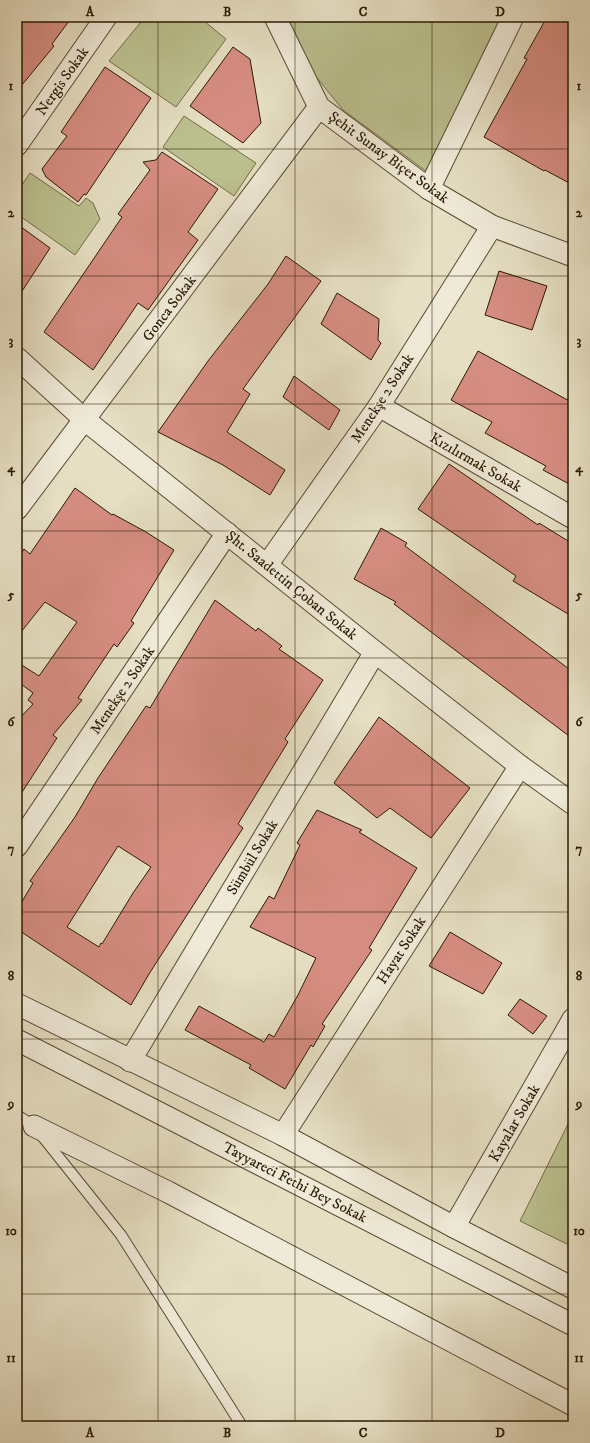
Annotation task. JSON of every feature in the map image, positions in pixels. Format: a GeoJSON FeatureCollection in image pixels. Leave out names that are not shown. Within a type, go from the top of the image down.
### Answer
{"type":"FeatureCollection","features":[{"type":"Feature","properties":{"kind":"street","name":"Nergis Sokak"},"geometry":{"type":"LineString","coordinates":[[17,145],[106,17]]}},
{"type":"Feature","properties":{"kind":"street","name":"Şehit Sunay Biçer Sokak"},"geometry":{"type":"LineString","coordinates":[[275,17],[319,107],[429,189],[492,226],[573,256]]}},
{"type":"Feature","properties":{"kind":"street"},"geometry":{"type":"LineString","coordinates":[[429,189],[513,17]]}},
{"type":"Feature","properties":{"kind":"street","name":"Gonca Sokak"},"geometry":{"type":"LineString","coordinates":[[17,509],[319,107]]}},
{"type":"Feature","properties":{"kind":"street","name":"Menekşe 2 Sokak"},"geometry":{"type":"LineString","coordinates":[[267,566],[379,406],[492,226]]}},
{"type":"Feature","properties":{"kind":"street","name":"Şht. Saadettin Çoban Sokak"},"geometry":{"type":"LineString","coordinates":[[17,358],[85,420],[267,566],[520,766],[573,804]]}},
{"type":"Feature","properties":{"kind":"street","name":"Kızılırmak Sokak"},"geometry":{"type":"LineString","coordinates":[[379,406],[573,518]]}},
{"type":"Feature","properties":{"kind":"street","name":"Menekşe 2 Sokak"},"geometry":{"type":"LineString","coordinates":[[17,846],[227,533]]}},
{"type":"Feature","properties":{"kind":"street","name":"Sümbül Sokak"},"geometry":{"type":"LineString","coordinates":[[130,1061],[375,652]]}},
{"type":"Feature","properties":{"kind":"street","name":"Hayat Sokak"},"geometry":{"type":"LineString","coordinates":[[283,1135],[520,766]]}},
{"type":"Feature","properties":{"kind":"street"},"geometry":{"type":"LineString","coordinates":[[17,1004],[130,1061],[283,1135],[454,1227],[573,1288]]}},
{"type":"Feature","properties":{"kind":"street","name":"Kayalar Sokak"},"geometry":{"type":"LineString","coordinates":[[454,1227],[573,1019]]}},
{"type":"Feature","properties":{"kind":"street","name":"Tayyareci Fethi Bey Sokak"},"geometry":{"type":"LineString","coordinates":[[17,1040],[573,1325]]}},
{"type":"Feature","properties":{"kind":"street"},"geometry":{"type":"LineString","coordinates":[[34,1126],[168,1192],[573,1405]]}},
{"type":"Feature","properties":{"kind":"lane"},"geometry":{"type":"LineString","coordinates":[[17,1115],[34,1126],[121,1235],[242,1426]]}},
{"type":"Feature","properties":{"kind":"green space"},"geometry":{"type":"Polygon","coordinates":[[[145,17],[199,17],[226,39],[176,107],[109,61],[145,17]]]}},
{"type":"Feature","properties":{"kind":"green space"},"geometry":{"type":"Polygon","coordinates":[[[285,17],[506,17],[426,171],[343,110],[305,63],[285,17]]]}},
{"type":"Feature","properties":{"kind":"green space"},"geometry":{"type":"Polygon","coordinates":[[[184,116],[256,163],[234,196],[163,147],[184,116]]]}},
{"type":"Feature","properties":{"kind":"green space"},"geometry":{"type":"Polygon","coordinates":[[[30,173],[79,206],[86,198],[93,203],[100,219],[75,255],[17,214],[17,192],[30,173]]]}},
{"type":"Feature","properties":{"kind":"green space"},"geometry":{"type":"Polygon","coordinates":[[[573,1114],[573,1247],[520,1221],[573,1114]]]}},
{"type":"Feature","properties":{"kind":"building"},"geometry":{"type":"Polygon","coordinates":[[[17,17],[72,17],[52,44],[54,46],[17,91],[17,17]]]}},
{"type":"Feature","properties":{"kind":"building"},"geometry":{"type":"Polygon","coordinates":[[[547,17],[573,17],[573,185],[545,170],[544,171],[484,137],[527,59],[524,58],[547,17]]]}},
{"type":"Feature","properties":{"kind":"building"},"geometry":{"type":"Polygon","coordinates":[[[233,47],[250,59],[261,123],[243,143],[190,106],[233,47]]]}},
{"type":"Feature","properties":{"kind":"building"},"geometry":{"type":"Polygon","coordinates":[[[105,67],[151,98],[86,195],[84,194],[78,202],[46,177],[42,169],[67,136],[61,132],[105,67]]]}},
{"type":"Feature","properties":{"kind":"building"},"geometry":{"type":"Polygon","coordinates":[[[162,152],[218,189],[188,232],[198,240],[148,310],[138,303],[93,370],[44,332],[122,217],[118,214],[150,170],[143,162],[156,160],[162,152]]]}},
{"type":"Feature","properties":{"kind":"building"},"geometry":{"type":"Polygon","coordinates":[[[17,224],[50,248],[17,299],[17,224]]]}},
{"type":"Feature","properties":{"kind":"building"},"geometry":{"type":"Polygon","coordinates":[[[286,256],[321,281],[243,389],[250,394],[227,432],[285,470],[270,495],[223,465],[158,432],[208,361],[268,284],[286,256]]]}},
{"type":"Feature","properties":{"kind":"building"},"geometry":{"type":"Polygon","coordinates":[[[499,271],[547,286],[532,330],[485,315],[499,271]]]}},
{"type":"Feature","properties":{"kind":"building"},"geometry":{"type":"Polygon","coordinates":[[[337,293],[379,319],[378,340],[381,343],[371,360],[321,324],[337,293]]]}},
{"type":"Feature","properties":{"kind":"building"},"geometry":{"type":"Polygon","coordinates":[[[478,351],[573,403],[573,486],[543,470],[546,466],[485,433],[492,422],[451,400],[478,351]]]}},
{"type":"Feature","properties":{"kind":"building"},"geometry":{"type":"Polygon","coordinates":[[[294,376],[340,410],[329,430],[283,397],[294,376]]]}},
{"type":"Feature","properties":{"kind":"building"},"geometry":{"type":"Polygon","coordinates":[[[449,464],[538,525],[539,523],[573,544],[573,617],[513,581],[516,576],[418,509],[449,464]]]}},
{"type":"Feature","properties":{"kind":"building"},"geometry":{"type":"Polygon","coordinates":[[[75,488],[112,515],[113,514],[146,532],[174,550],[131,621],[134,623],[117,647],[114,644],[78,698],[82,700],[53,735],[57,738],[17,800],[17,721],[33,704],[28,700],[33,693],[17,681],[17,662],[39,676],[77,622],[45,602],[17,637],[17,559],[24,549],[30,554],[75,488]]]}},
{"type":"Feature","properties":{"kind":"building"},"geometry":{"type":"Polygon","coordinates":[[[381,528],[407,543],[405,546],[573,672],[573,739],[394,604],[396,602],[354,579],[381,528]]]}},
{"type":"Feature","properties":{"kind":"building"},"geometry":{"type":"Polygon","coordinates":[[[215,600],[256,631],[258,628],[282,646],[279,649],[323,680],[285,739],[288,742],[238,824],[243,828],[149,974],[131,1005],[17,929],[17,910],[33,883],[30,881],[75,817],[98,778],[146,706],[150,708],[215,600]],[[118,846],[67,927],[99,947],[151,867],[118,846]]]}},
{"type":"Feature","properties":{"kind":"building"},"geometry":{"type":"Polygon","coordinates":[[[379,717],[470,788],[431,838],[390,808],[377,818],[334,783],[379,717]]]}},
{"type":"Feature","properties":{"kind":"building"},"geometry":{"type":"Polygon","coordinates":[[[317,810],[362,830],[359,832],[417,868],[369,948],[372,950],[322,1024],[325,1026],[313,1047],[311,1045],[285,1089],[249,1068],[251,1065],[185,1030],[199,1006],[264,1042],[269,1034],[274,1037],[298,995],[316,958],[250,927],[269,896],[274,899],[300,845],[297,843],[317,810]]]}},
{"type":"Feature","properties":{"kind":"building"},"geometry":{"type":"Polygon","coordinates":[[[450,932],[502,963],[483,994],[429,966],[450,932]]]}},
{"type":"Feature","properties":{"kind":"building"},"geometry":{"type":"Polygon","coordinates":[[[520,999],[547,1016],[533,1034],[508,1015],[520,999]]]}}]}
